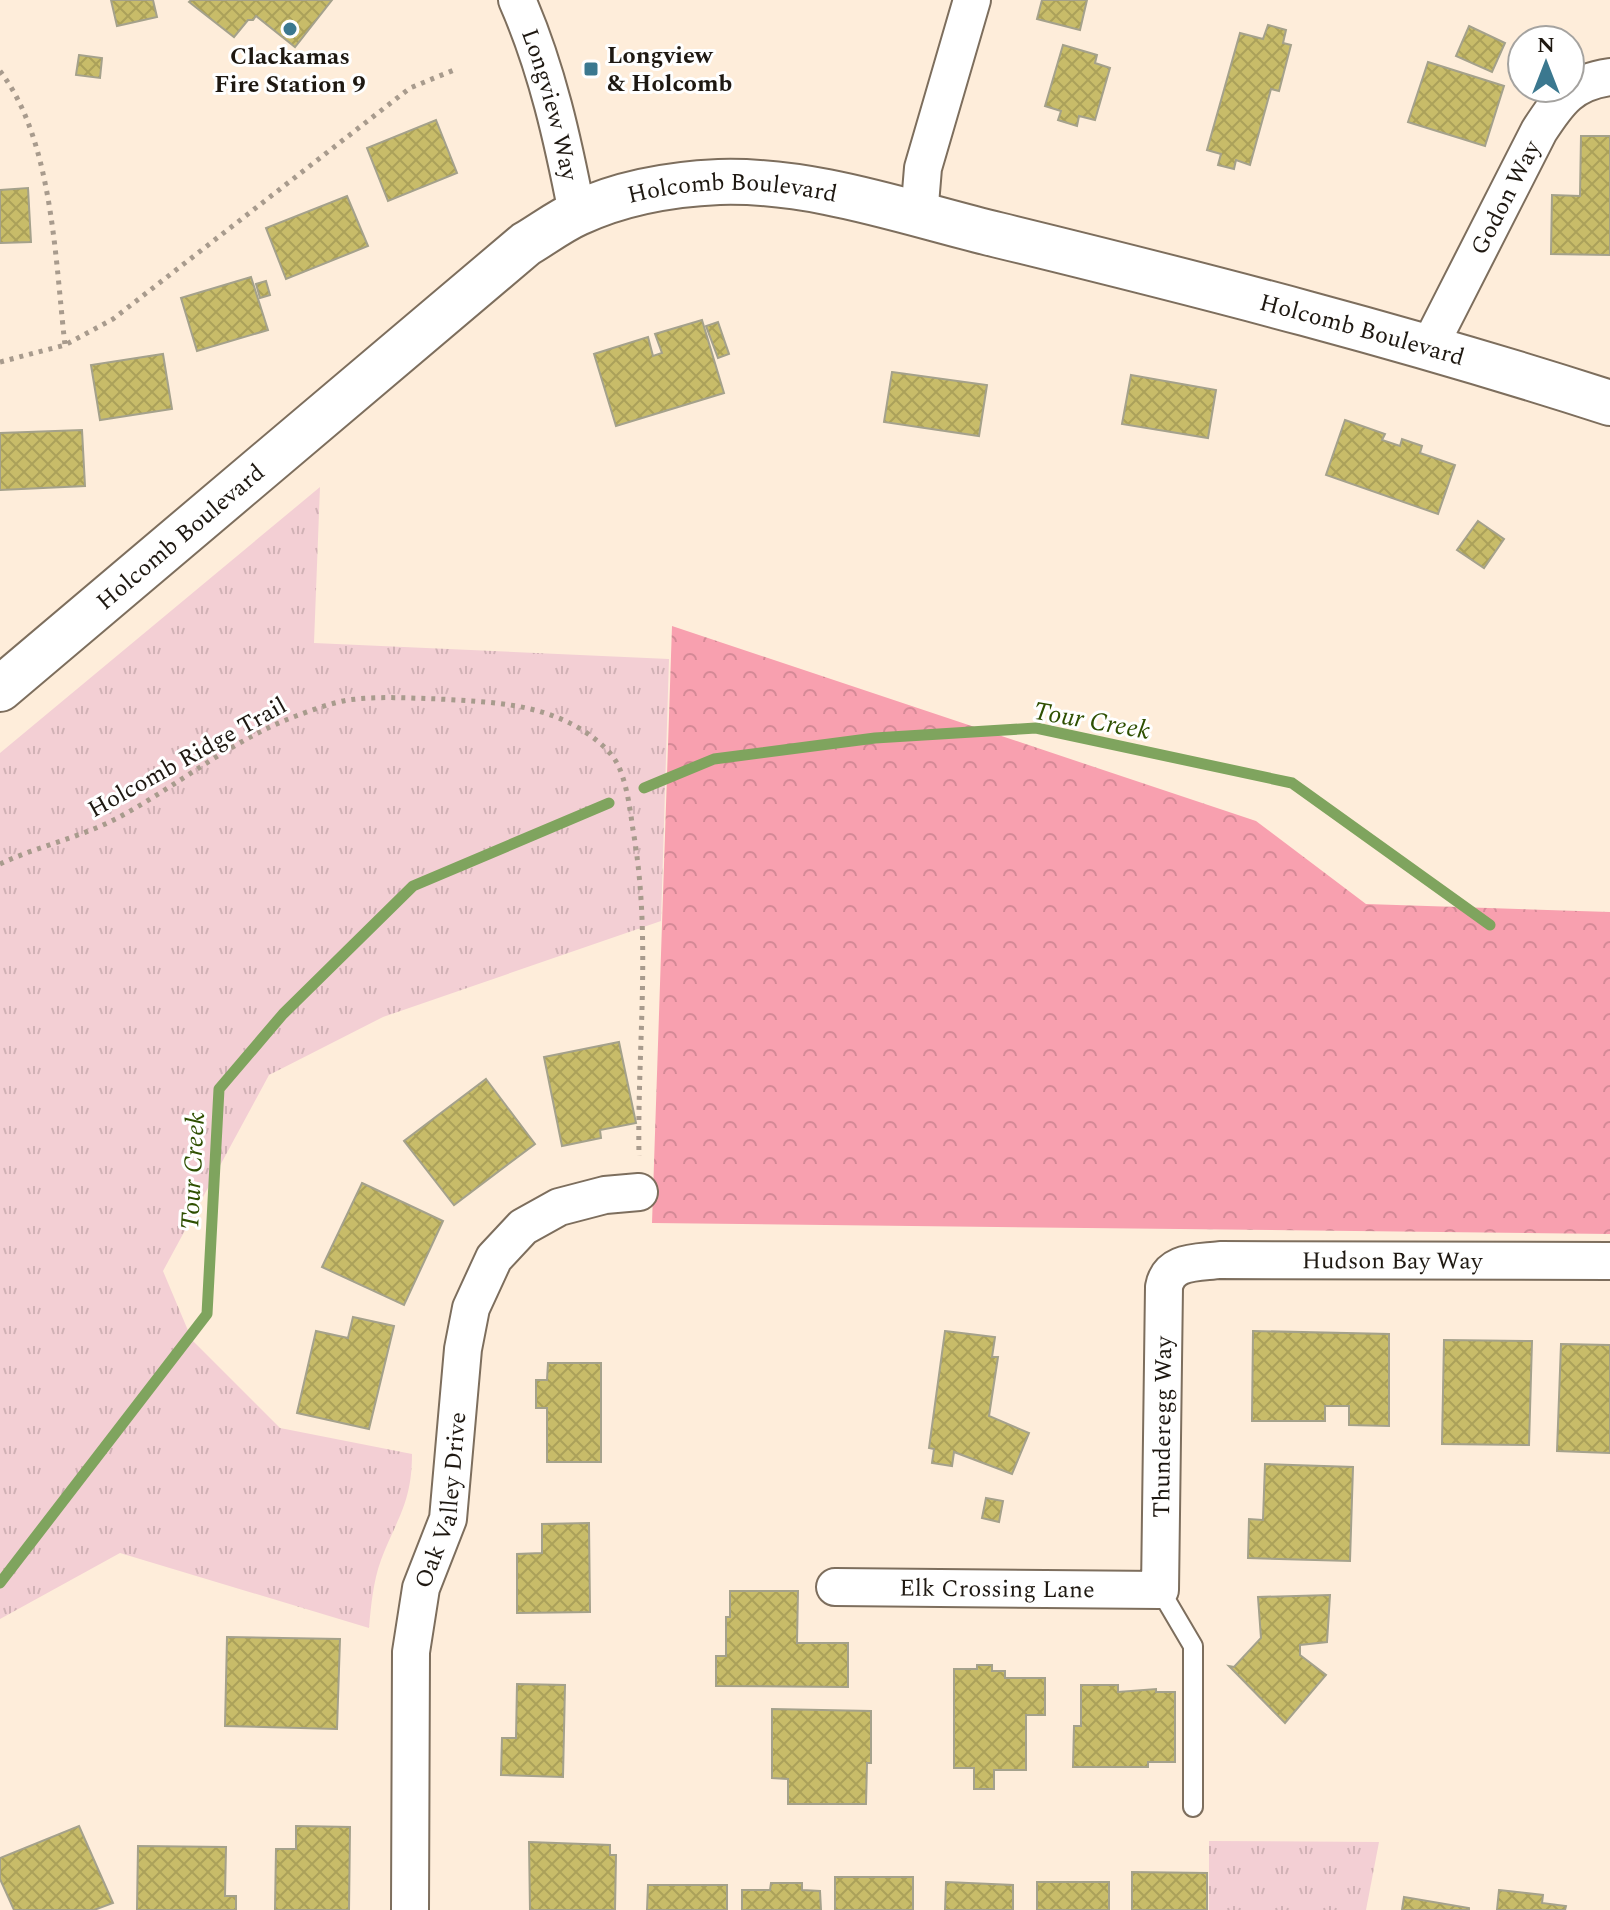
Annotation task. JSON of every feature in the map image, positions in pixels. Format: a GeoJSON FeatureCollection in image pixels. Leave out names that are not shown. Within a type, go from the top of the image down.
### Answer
{"type":"FeatureCollection","features":[{"type":"Feature","properties":{"kind":"street","name":"Longview Way"},"geometry":{"type":"LineString","coordinates":[[517,0],[541,60],[562,137],[577,213]]}},
{"type":"Feature","properties":{"kind":"street"},"geometry":{"type":"LineString","coordinates":[[919,216],[923,168],[972,0]]}},
{"type":"Feature","properties":{"kind":"street","name":"Godon Way"},"geometry":{"type":"LineString","coordinates":[[1428,349],[1552,111],[1566,94],[1589,80],[1610,77]]}},
{"type":"Feature","properties":{"kind":"street","name":"Holcomb Boulevard"},"geometry":{"type":"LineString","coordinates":[[0,689],[526,244],[577,213],[649,191],[720,182],[756,183],[840,195],[1207,286],[1610,403]]}},
{"type":"Feature","properties":{"kind":"street","name":"Oak Valley Drive"},"geometry":{"type":"LineString","coordinates":[[410,1910],[411,1652],[421,1588],[448,1519],[463,1349],[471,1308],[494,1258],[523,1227],[559,1207],[605,1195],[639,1192]]}},
{"type":"Feature","properties":{"kind":"street","name":"Hudson Bay Way"},"geometry":{"type":"LineString","coordinates":[[1174,1267],[1220,1260],[1610,1261]]}},
{"type":"Feature","properties":{"kind":"street","name":"Thunderegg Way"},"geometry":{"type":"LineString","coordinates":[[1160,1590],[1164,1287],[1166,1276],[1174,1267]]}},
{"type":"Feature","properties":{"kind":"street","name":"Elk Crossing Lane"},"geometry":{"type":"LineString","coordinates":[[835,1587],[1160,1590]]}},
{"type":"Feature","properties":{"kind":"lane"},"geometry":{"type":"LineString","coordinates":[[1160,1590],[1193,1646],[1193,1807]]}},
{"type":"Feature","properties":{"kind":"path"},"geometry":{"type":"LineString","coordinates":[[0,362],[65,345],[113,319],[410,88],[454,70]]}},
{"type":"Feature","properties":{"kind":"path"},"geometry":{"type":"LineString","coordinates":[[0,71],[13,88],[29,126],[45,181],[65,345]]}},
{"type":"Feature","properties":{"kind":"path","name":"Holcomb Ridge Trail"},"geometry":{"type":"LineString","coordinates":[[0,864],[31,850],[81,836],[121,817],[247,739],[295,716],[347,701],[402,697],[520,705],[562,718],[599,741],[618,764],[637,848],[643,977],[638,1082],[639,1192]]}},
{"type":"Feature","properties":{"kind":"green space"},"geometry":{"type":"Polygon","coordinates":[[[320,487],[314,643],[669,659],[661,921],[383,1017],[269,1075],[163,1271],[192,1340],[280,1428],[412,1454],[406,1498],[376,1577],[369,1628],[120,1553],[0,1619],[0,753],[320,487]]]}},
{"type":"Feature","properties":{"kind":"green space"},"geometry":{"type":"Polygon","coordinates":[[[672,626],[1256,821],[1366,904],[1610,912],[1610,1234],[652,1223],[672,626]]]}},
{"type":"Feature","properties":{"kind":"green space"},"geometry":{"type":"Polygon","coordinates":[[[1209,1841],[1379,1842],[1366,1910],[1209,1910],[1209,1841]]]}},
{"type":"Feature","properties":{"kind":"building"},"geometry":{"type":"Polygon","coordinates":[[[111,0],[153,0],[157,17],[117,26],[111,0]]]}},
{"type":"Feature","properties":{"kind":"building","name":"Clackamas Fire Station 9"},"geometry":{"type":"Polygon","coordinates":[[[332,0],[295,47],[256,16],[248,20],[234,37],[189,2],[332,0]]]}},
{"type":"Feature","properties":{"kind":"building"},"geometry":{"type":"Polygon","coordinates":[[[1042,0],[1087,0],[1080,30],[1037,19],[1042,0]]]}},
{"type":"Feature","properties":{"kind":"building"},"geometry":{"type":"Polygon","coordinates":[[[1268,25],[1286,30],[1283,43],[1291,45],[1279,91],[1271,89],[1250,165],[1236,160],[1234,169],[1218,165],[1221,154],[1207,150],[1240,33],[1263,39],[1268,25]]]}},
{"type":"Feature","properties":{"kind":"building"},"geometry":{"type":"Polygon","coordinates":[[[1469,26],[1505,43],[1492,72],[1456,56],[1469,26]]]}},
{"type":"Feature","properties":{"kind":"building"},"geometry":{"type":"Polygon","coordinates":[[[1063,45],[1097,55],[1095,63],[1110,68],[1095,120],[1079,116],[1077,126],[1058,120],[1061,111],[1045,106],[1063,45]]]}},
{"type":"Feature","properties":{"kind":"building"},"geometry":{"type":"Polygon","coordinates":[[[79,55],[102,58],[100,78],[76,75],[79,55]]]}},
{"type":"Feature","properties":{"kind":"building"},"geometry":{"type":"Polygon","coordinates":[[[1428,62],[1504,86],[1485,146],[1408,122],[1428,62]]]}},
{"type":"Feature","properties":{"kind":"building"},"geometry":{"type":"Polygon","coordinates":[[[436,120],[457,173],[388,201],[367,148],[436,120]]]}},
{"type":"Feature","properties":{"kind":"building"},"geometry":{"type":"Polygon","coordinates":[[[1581,136],[1610,136],[1610,255],[1551,254],[1552,195],[1580,196],[1581,136]]]}},
{"type":"Feature","properties":{"kind":"building"},"geometry":{"type":"Polygon","coordinates":[[[28,188],[31,242],[0,243],[0,190],[28,188]]]}},
{"type":"Feature","properties":{"kind":"building"},"geometry":{"type":"Polygon","coordinates":[[[347,196],[368,246],[286,279],[266,228],[347,196]]]}},
{"type":"Feature","properties":{"kind":"building"},"geometry":{"type":"Polygon","coordinates":[[[251,277],[268,330],[197,351],[181,298],[251,277]]]}},
{"type":"Feature","properties":{"kind":"building"},"geometry":{"type":"Polygon","coordinates":[[[266,281],[270,295],[260,298],[256,284],[266,281]]]}},
{"type":"Feature","properties":{"kind":"building"},"geometry":{"type":"Polygon","coordinates":[[[702,320],[724,393],[616,426],[594,354],[648,337],[653,356],[662,353],[655,334],[702,320]]]}},
{"type":"Feature","properties":{"kind":"building"},"geometry":{"type":"Polygon","coordinates":[[[718,322],[729,354],[718,358],[706,326],[718,322]]]}},
{"type":"Feature","properties":{"kind":"building"},"geometry":{"type":"Polygon","coordinates":[[[163,354],[172,409],[100,420],[91,365],[163,354]]]}},
{"type":"Feature","properties":{"kind":"building"},"geometry":{"type":"Polygon","coordinates":[[[892,372],[987,385],[979,436],[884,422],[892,372]]]}},
{"type":"Feature","properties":{"kind":"building"},"geometry":{"type":"Polygon","coordinates":[[[1131,375],[1216,390],[1208,438],[1122,424],[1131,375]]]}},
{"type":"Feature","properties":{"kind":"building"},"geometry":{"type":"Polygon","coordinates":[[[1345,420],[1385,434],[1382,440],[1400,446],[1402,439],[1422,446],[1420,453],[1455,465],[1438,514],[1326,475],[1345,420]]]}},
{"type":"Feature","properties":{"kind":"building"},"geometry":{"type":"Polygon","coordinates":[[[82,430],[85,486],[0,490],[0,433],[82,430]]]}},
{"type":"Feature","properties":{"kind":"building"},"geometry":{"type":"Polygon","coordinates":[[[1478,521],[1504,539],[1484,568],[1457,550],[1478,521]]]}},
{"type":"Feature","properties":{"kind":"building"},"geometry":{"type":"Polygon","coordinates":[[[619,1042],[636,1123],[600,1130],[601,1138],[562,1146],[544,1057],[619,1042]]]}},
{"type":"Feature","properties":{"kind":"building"},"geometry":{"type":"Polygon","coordinates":[[[486,1079],[535,1144],[454,1205],[404,1141],[486,1079]]]}},
{"type":"Feature","properties":{"kind":"building"},"geometry":{"type":"Polygon","coordinates":[[[362,1183],[443,1221],[404,1305],[322,1267],[362,1183]]]}},
{"type":"Feature","properties":{"kind":"building"},"geometry":{"type":"Polygon","coordinates":[[[353,1317],[394,1326],[369,1429],[297,1413],[316,1331],[348,1338],[353,1317]]]}},
{"type":"Feature","properties":{"kind":"building"},"geometry":{"type":"Polygon","coordinates":[[[945,1331],[995,1337],[992,1357],[998,1357],[989,1416],[1029,1433],[1012,1474],[954,1452],[952,1466],[932,1463],[934,1449],[929,1448],[945,1331]]]}},
{"type":"Feature","properties":{"kind":"building"},"geometry":{"type":"Polygon","coordinates":[[[1253,1331],[1389,1334],[1389,1426],[1349,1425],[1349,1406],[1325,1406],[1325,1421],[1252,1421],[1253,1331]]]}},
{"type":"Feature","properties":{"kind":"building"},"geometry":{"type":"Polygon","coordinates":[[[1444,1340],[1532,1341],[1529,1445],[1442,1444],[1444,1340]]]}},
{"type":"Feature","properties":{"kind":"building"},"geometry":{"type":"Polygon","coordinates":[[[1561,1344],[1610,1345],[1610,1453],[1557,1451],[1561,1344]]]}},
{"type":"Feature","properties":{"kind":"building"},"geometry":{"type":"Polygon","coordinates":[[[548,1363],[601,1363],[601,1462],[547,1462],[547,1408],[536,1408],[536,1380],[547,1380],[548,1363]]]}},
{"type":"Feature","properties":{"kind":"building"},"geometry":{"type":"Polygon","coordinates":[[[1265,1464],[1353,1467],[1350,1561],[1248,1558],[1249,1519],[1263,1520],[1265,1464]]]}},
{"type":"Feature","properties":{"kind":"building"},"geometry":{"type":"Polygon","coordinates":[[[986,1498],[1003,1501],[999,1522],[982,1518],[986,1498]]]}},
{"type":"Feature","properties":{"kind":"building"},"geometry":{"type":"Polygon","coordinates":[[[589,1523],[590,1612],[517,1613],[517,1554],[542,1553],[542,1524],[589,1523]]]}},
{"type":"Feature","properties":{"kind":"building"},"geometry":{"type":"Polygon","coordinates":[[[730,1591],[798,1591],[797,1643],[848,1643],[848,1687],[716,1686],[716,1656],[726,1656],[730,1591]]]}},
{"type":"Feature","properties":{"kind":"building"},"geometry":{"type":"Polygon","coordinates":[[[1330,1595],[1327,1642],[1300,1645],[1300,1655],[1326,1675],[1285,1723],[1229,1666],[1234,1667],[1261,1638],[1258,1597],[1330,1595]]]}},
{"type":"Feature","properties":{"kind":"building"},"geometry":{"type":"Polygon","coordinates":[[[227,1637],[340,1639],[337,1729],[225,1726],[227,1637]]]}},
{"type":"Feature","properties":{"kind":"building"},"geometry":{"type":"Polygon","coordinates":[[[977,1665],[992,1665],[992,1671],[1005,1671],[1005,1678],[1045,1678],[1045,1715],[1026,1715],[1026,1770],[994,1770],[994,1789],[974,1789],[974,1768],[954,1768],[954,1669],[977,1669],[977,1665]]]}},
{"type":"Feature","properties":{"kind":"building"},"geometry":{"type":"Polygon","coordinates":[[[517,1684],[565,1685],[563,1777],[501,1775],[502,1738],[516,1738],[517,1684]]]}},
{"type":"Feature","properties":{"kind":"building"},"geometry":{"type":"Polygon","coordinates":[[[1081,1685],[1118,1685],[1118,1692],[1156,1689],[1156,1692],[1175,1692],[1175,1762],[1148,1762],[1148,1767],[1073,1767],[1074,1726],[1081,1726],[1081,1685]]]}},
{"type":"Feature","properties":{"kind":"building"},"geometry":{"type":"Polygon","coordinates":[[[772,1709],[871,1711],[871,1763],[867,1763],[866,1804],[788,1804],[788,1779],[772,1778],[772,1709]]]}},
{"type":"Feature","properties":{"kind":"building"},"geometry":{"type":"Polygon","coordinates":[[[79,1826],[113,1903],[94,1910],[14,1910],[0,1879],[0,1858],[79,1826]]]}},
{"type":"Feature","properties":{"kind":"building"},"geometry":{"type":"Polygon","coordinates":[[[296,1826],[350,1827],[349,1910],[275,1910],[276,1849],[296,1849],[296,1826]]]}},
{"type":"Feature","properties":{"kind":"building"},"geometry":{"type":"Polygon","coordinates":[[[529,1842],[610,1845],[610,1855],[616,1855],[615,1910],[530,1910],[529,1842]]]}},
{"type":"Feature","properties":{"kind":"building"},"geometry":{"type":"Polygon","coordinates":[[[138,1846],[226,1847],[225,1896],[236,1896],[236,1910],[137,1910],[138,1846]]]}},
{"type":"Feature","properties":{"kind":"building"},"geometry":{"type":"Polygon","coordinates":[[[1132,1872],[1207,1873],[1207,1910],[1132,1910],[1132,1872]]]}},
{"type":"Feature","properties":{"kind":"building"},"geometry":{"type":"Polygon","coordinates":[[[835,1877],[913,1877],[913,1910],[835,1910],[835,1877]]]}},
{"type":"Feature","properties":{"kind":"building"},"geometry":{"type":"Polygon","coordinates":[[[946,1882],[1013,1885],[1013,1910],[945,1910],[946,1882]]]}},
{"type":"Feature","properties":{"kind":"building"},"geometry":{"type":"Polygon","coordinates":[[[1037,1882],[1109,1882],[1109,1910],[1037,1910],[1037,1882]]]}},
{"type":"Feature","properties":{"kind":"building"},"geometry":{"type":"Polygon","coordinates":[[[771,1883],[802,1883],[802,1890],[820,1891],[821,1910],[742,1910],[742,1890],[770,1890],[771,1883]]]}},
{"type":"Feature","properties":{"kind":"building"},"geometry":{"type":"Polygon","coordinates":[[[648,1885],[727,1885],[727,1910],[647,1910],[648,1885]]]}},
{"type":"Feature","properties":{"kind":"building"},"geometry":{"type":"Polygon","coordinates":[[[1499,1890],[1543,1895],[1542,1903],[1566,1906],[1565,1910],[1497,1910],[1499,1890]]]}},
{"type":"Feature","properties":{"kind":"building"},"geometry":{"type":"Polygon","coordinates":[[[1404,1897],[1469,1908],[1469,1910],[1402,1910],[1404,1897]]]}},
{"type":"Feature","properties":{"kind":"waterway","name":"Tour Creek"},"geometry":{"type":"LineString","coordinates":[[644,788],[714,759],[875,738],[1036,728],[1292,783],[1490,925]]}},
{"type":"Feature","properties":{"kind":"waterway","name":"Tour Creek"},"geometry":{"type":"LineString","coordinates":[[0,1583],[207,1314],[219,1089],[283,1014],[413,886],[609,803]]}},
{"type":"Feature","properties":{"kind":"place","name":"Clackamas Fire Station 9"},"geometry":{"type":"Point","coordinates":[290,29]}},
{"type":"Feature","properties":{"kind":"place","name":"Longview & Holcomb"},"geometry":{"type":"Point","coordinates":[591,69]}}]}
